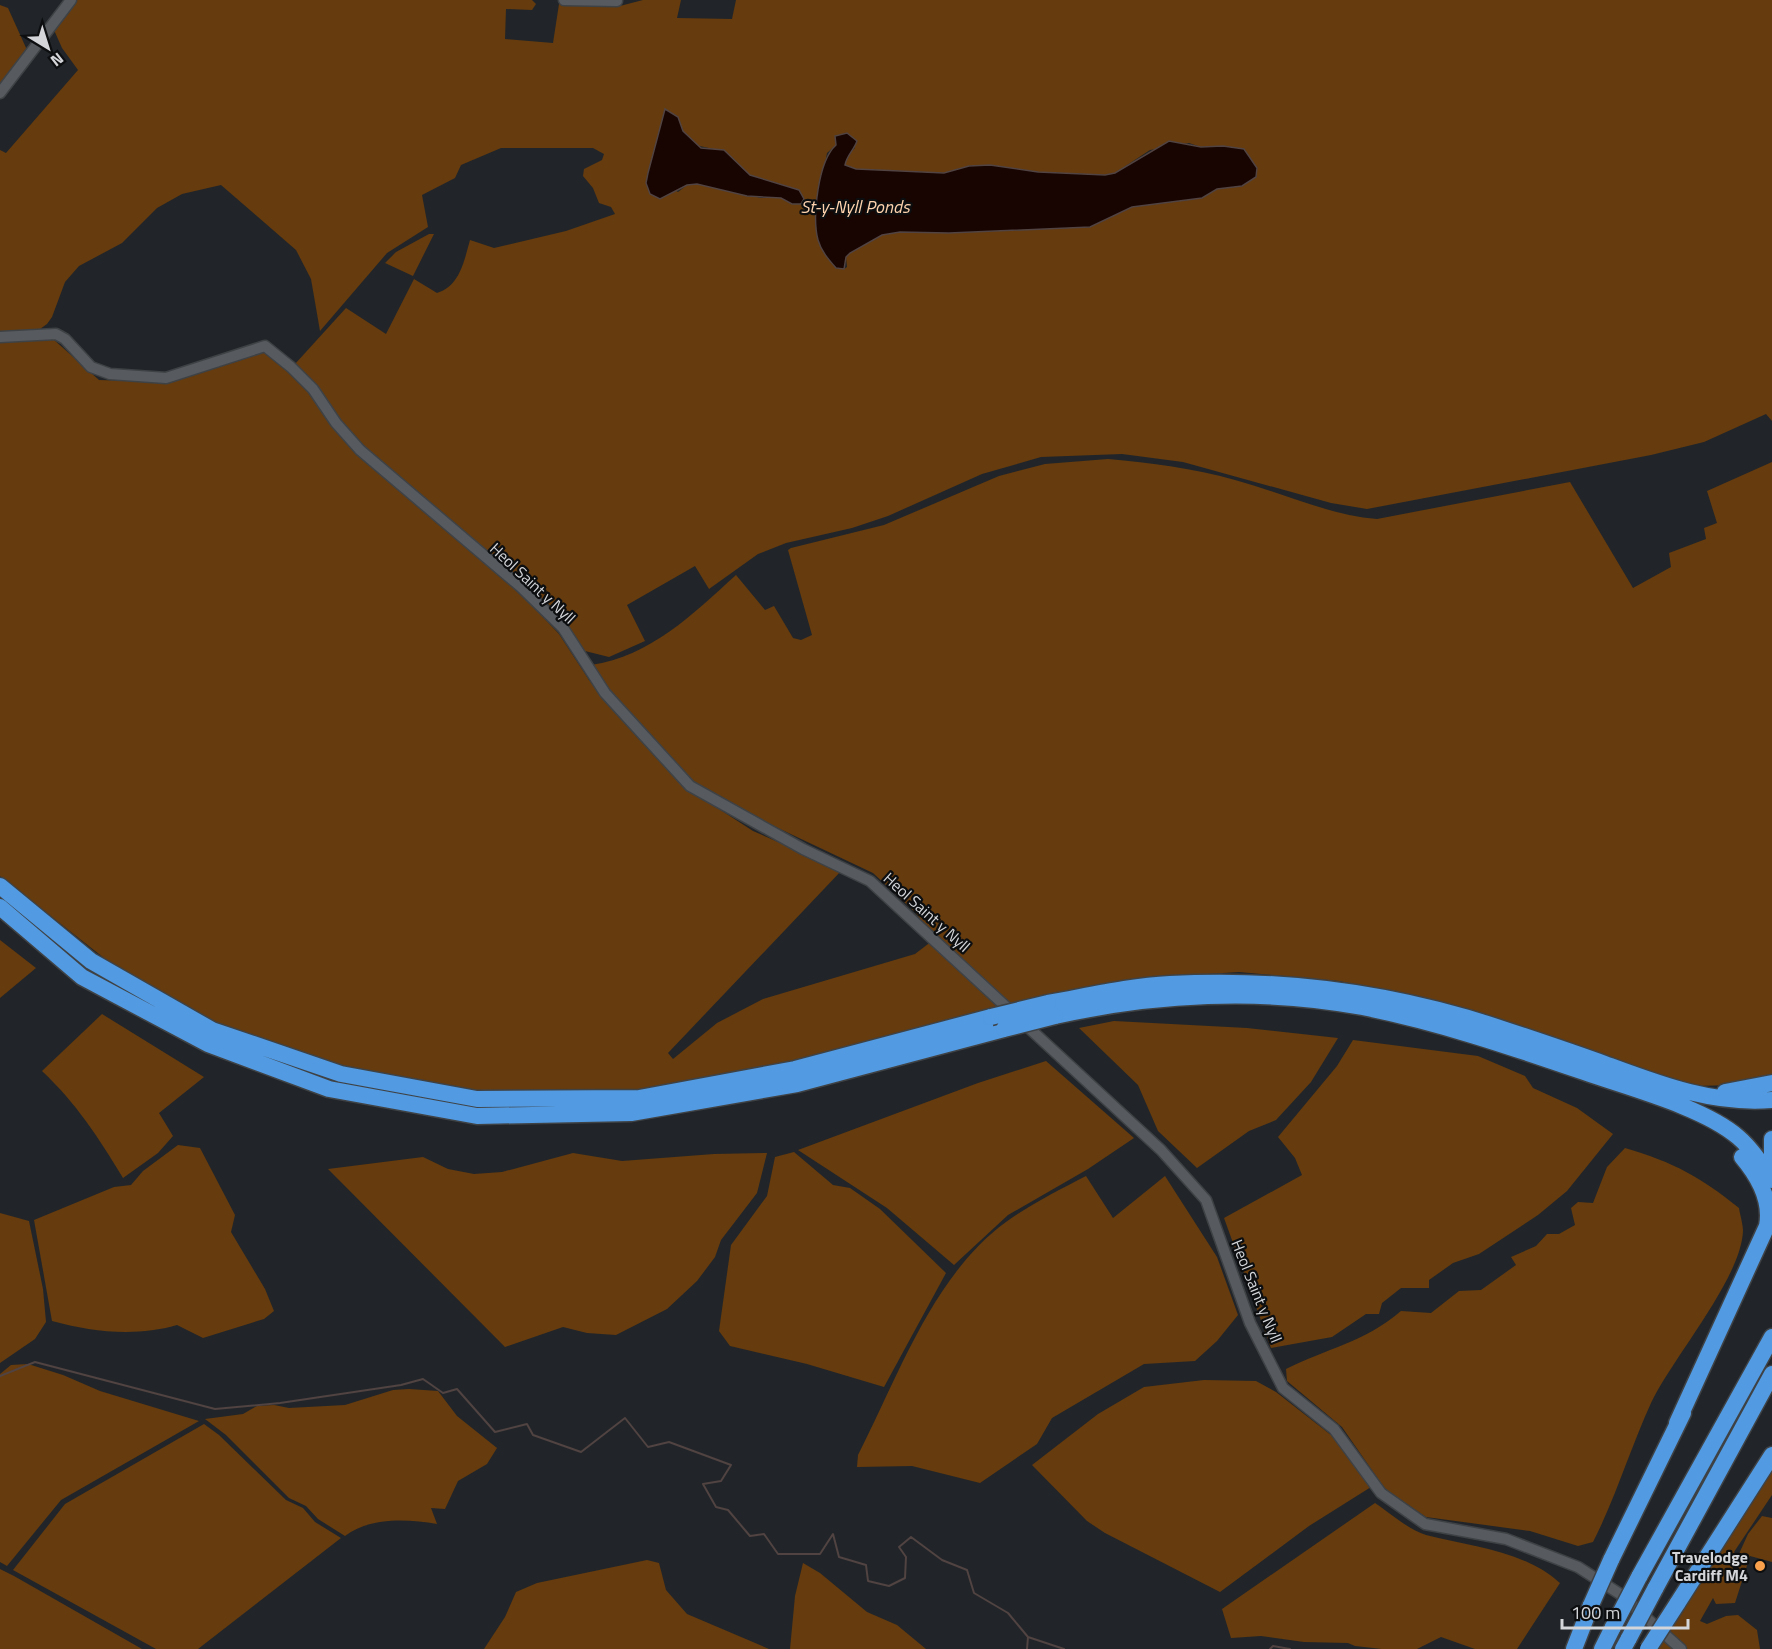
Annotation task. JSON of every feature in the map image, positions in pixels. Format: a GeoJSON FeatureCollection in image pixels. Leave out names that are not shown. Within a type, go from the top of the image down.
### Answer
{"type":"FeatureCollection","features":[{"type":"Feature","properties":{"kind":"highway"},"geometry":{"type":"LineString","coordinates":[[0,886],[91,961],[212,1030],[341,1074],[477,1099],[639,1098],[795,1069],[991,1017],[1052,1009],[1214,995],[1285,997],[1360,1007],[1433,1023],[1501,1043],[1715,1121],[1740,1139],[1772,1180]]}},
{"type":"Feature","properties":{"kind":"highway"},"geometry":{"type":"LineString","coordinates":[[0,907],[82,977],[208,1044],[329,1089],[477,1116],[631,1113],[798,1084],[1004,1029],[1052,1009],[1167,984],[1260,981],[1319,986],[1450,1013],[1663,1085],[1713,1099],[1772,1100]]}},
{"type":"Feature","properties":{"kind":"highway"},"geometry":{"type":"LineString","coordinates":[[1501,1043],[1538,1062],[1712,1132],[1744,1159],[1767,1200],[1767,1226],[1677,1423],[1611,1560],[1574,1649]]}},
{"type":"Feature","properties":{"kind":"highway"},"geometry":{"type":"LineString","coordinates":[[1694,1093],[1735,1091],[1772,1083]]}},
{"type":"Feature","properties":{"kind":"highway"},"geometry":{"type":"LineString","coordinates":[[1772,1139],[1772,1159]]}},
{"type":"Feature","properties":{"kind":"highway"},"geometry":{"type":"LineString","coordinates":[[1677,1423],[1772,1238]]}},
{"type":"Feature","properties":{"kind":"highway"},"geometry":{"type":"LineString","coordinates":[[1602,1649],[1639,1577],[1772,1337]]}},
{"type":"Feature","properties":{"kind":"highway"},"geometry":{"type":"LineString","coordinates":[[1626,1644],[1772,1374]]}},
{"type":"Feature","properties":{"kind":"highway"},"geometry":{"type":"LineString","coordinates":[[1648,1649],[1772,1455]]}},
{"type":"Feature","properties":{"kind":"street"},"geometry":{"type":"LineString","coordinates":[[0,93],[71,0]]}},
{"type":"Feature","properties":{"kind":"street"},"geometry":{"type":"LineString","coordinates":[[564,0],[617,1]]}},
{"type":"Feature","properties":{"kind":"street","name":"Heol Saint y Nyll"},"geometry":{"type":"LineString","coordinates":[[0,337],[56,334],[65,339],[91,367],[110,374],[138,377],[178,376],[265,346],[289,365],[313,389],[336,423],[360,450],[521,587],[562,628],[605,693],[690,786],[803,849],[870,881],[1161,1150],[1206,1200],[1250,1323],[1283,1388],[1334,1429],[1382,1493],[1425,1524],[1506,1539],[1578,1567],[1620,1594],[1681,1649]]}},
{"type":"Feature","properties":{"kind":"shaded area"},"geometry":{"type":"Polygon","coordinates":[[[75,0],[532,0],[536,4],[532,10],[506,9],[505,39],[553,43],[559,4],[616,7],[643,0],[681,0],[677,18],[732,19],[736,0],[1772,0],[1772,421],[1766,414],[1704,442],[1651,455],[1367,509],[1331,503],[1183,462],[1122,454],[1041,457],[982,474],[888,516],[852,528],[786,543],[758,554],[709,589],[695,566],[627,605],[645,641],[609,657],[585,651],[562,617],[544,600],[439,516],[344,430],[295,364],[346,308],[386,334],[414,279],[437,293],[451,285],[460,272],[470,240],[494,248],[566,231],[615,214],[611,207],[599,203],[593,188],[583,176],[584,169],[602,160],[604,154],[593,148],[501,148],[461,165],[455,178],[422,195],[428,227],[387,253],[320,331],[311,279],[296,250],[221,185],[182,194],[157,208],[122,243],[79,266],[65,282],[52,317],[40,329],[0,335],[0,150],[6,153],[78,70],[62,48],[54,30],[75,0]],[[665,110],[648,173],[678,192],[687,185],[697,184],[761,198],[781,198],[792,204],[801,204],[804,199],[799,190],[749,175],[730,156],[693,143],[683,130],[678,117],[665,110]],[[841,135],[835,136],[836,145],[827,153],[816,209],[836,268],[844,269],[847,267],[846,257],[850,253],[882,235],[900,232],[949,233],[1008,230],[1109,217],[1132,207],[1202,198],[1217,189],[1242,186],[1256,177],[1257,168],[1223,146],[1201,147],[1189,143],[1150,150],[1115,173],[1105,175],[1038,172],[990,165],[969,166],[944,173],[856,169],[845,165],[847,156],[855,148],[841,135]]]}},
{"type":"Feature","properties":{"kind":"shaded area"},"geometry":{"type":"Polygon","coordinates":[[[0,5],[8,8],[27,50],[0,85],[0,5]]]}},
{"type":"Feature","properties":{"kind":"shaded area"},"geometry":{"type":"Polygon","coordinates":[[[429,234],[434,234],[413,276],[385,263],[396,252],[429,234]]]}},
{"type":"Feature","properties":{"kind":"shaded area"},"geometry":{"type":"Polygon","coordinates":[[[39,336],[53,339],[99,380],[166,382],[266,350],[309,390],[362,458],[516,589],[559,634],[589,680],[685,787],[753,831],[842,870],[668,1053],[673,1059],[717,1023],[763,999],[915,954],[932,941],[1003,1006],[690,1091],[473,1096],[341,1072],[255,1041],[180,1006],[104,958],[0,876],[0,339],[39,336]]]}},
{"type":"Feature","properties":{"kind":"shaded area"},"geometry":{"type":"Polygon","coordinates":[[[1108,459],[1203,472],[1341,513],[1377,519],[1570,482],[1633,588],[1671,567],[1669,553],[1706,539],[1704,528],[1717,523],[1707,491],[1772,462],[1772,1076],[1736,1085],[1694,1086],[1436,1001],[1339,981],[1239,972],[1161,977],[1009,1005],[933,935],[915,912],[873,873],[748,814],[693,783],[608,690],[591,665],[633,653],[652,643],[687,618],[736,575],[765,610],[774,606],[793,638],[801,640],[812,635],[788,550],[791,548],[884,525],[999,476],[1045,464],[1108,459]]]}},
{"type":"Feature","properties":{"kind":"shaded area"},"geometry":{"type":"Polygon","coordinates":[[[0,940],[36,968],[0,998],[0,940]]]}},
{"type":"Feature","properties":{"kind":"shaded area"},"geometry":{"type":"Polygon","coordinates":[[[102,1014],[204,1077],[159,1113],[173,1136],[158,1153],[123,1178],[86,1122],[66,1096],[42,1071],[102,1014]]]}},
{"type":"Feature","properties":{"kind":"shaded area"},"geometry":{"type":"Polygon","coordinates":[[[1114,1021],[1247,1028],[1338,1038],[1311,1082],[1276,1120],[1249,1131],[1197,1168],[1158,1131],[1138,1085],[1079,1028],[1114,1021]]]}},
{"type":"Feature","properties":{"kind":"shaded area"},"geometry":{"type":"Polygon","coordinates":[[[1353,1040],[1478,1056],[1525,1076],[1533,1088],[1577,1108],[1613,1134],[1567,1191],[1538,1215],[1479,1254],[1453,1263],[1429,1280],[1429,1288],[1401,1288],[1382,1303],[1379,1314],[1366,1314],[1332,1337],[1271,1348],[1224,1218],[1302,1175],[1295,1158],[1278,1137],[1337,1066],[1353,1040]]]}},
{"type":"Feature","properties":{"kind":"shaded area"},"geometry":{"type":"Polygon","coordinates":[[[1046,1061],[1134,1138],[1088,1169],[1008,1215],[954,1265],[887,1208],[798,1150],[978,1083],[1046,1061]]]}},
{"type":"Feature","properties":{"kind":"shaded area"},"geometry":{"type":"Polygon","coordinates":[[[178,1145],[200,1148],[235,1215],[231,1232],[265,1289],[274,1311],[264,1319],[203,1338],[177,1325],[146,1331],[114,1332],[52,1321],[34,1220],[114,1187],[131,1185],[143,1171],[178,1145]]]}},
{"type":"Feature","properties":{"kind":"shaded area"},"geometry":{"type":"Polygon","coordinates":[[[1625,1148],[1672,1165],[1711,1187],[1739,1208],[1743,1231],[1731,1272],[1651,1403],[1593,1542],[1578,1546],[1530,1531],[1426,1517],[1385,1489],[1342,1427],[1287,1381],[1286,1369],[1374,1330],[1401,1311],[1431,1313],[1459,1291],[1481,1290],[1516,1265],[1511,1257],[1536,1246],[1547,1234],[1559,1234],[1575,1225],[1571,1208],[1578,1202],[1593,1203],[1607,1167],[1625,1148]]]}},
{"type":"Feature","properties":{"kind":"shaded area"},"geometry":{"type":"Polygon","coordinates":[[[794,1152],[833,1185],[850,1188],[880,1209],[946,1273],[884,1387],[807,1364],[730,1346],[719,1331],[731,1245],[767,1196],[775,1157],[794,1152]]]}},
{"type":"Feature","properties":{"kind":"shaded area"},"geometry":{"type":"Polygon","coordinates":[[[573,1153],[622,1161],[714,1154],[767,1153],[757,1193],[721,1240],[715,1257],[697,1281],[667,1309],[616,1335],[587,1333],[563,1327],[505,1347],[328,1169],[423,1157],[448,1169],[474,1174],[502,1172],[573,1153]]]}},
{"type":"Feature","properties":{"kind":"shaded area"},"geometry":{"type":"Polygon","coordinates":[[[1086,1176],[1113,1218],[1165,1176],[1217,1257],[1238,1315],[1217,1341],[1195,1361],[1144,1364],[1052,1418],[1037,1444],[980,1483],[912,1466],[857,1467],[858,1455],[903,1361],[938,1298],[958,1270],[980,1244],[1006,1222],[1035,1203],[1086,1176]]]}},
{"type":"Feature","properties":{"kind":"shaded area"},"geometry":{"type":"Polygon","coordinates":[[[0,1213],[29,1221],[43,1289],[46,1322],[35,1339],[0,1363],[0,1213]]]}},
{"type":"Feature","properties":{"kind":"shaded area"},"geometry":{"type":"Polygon","coordinates":[[[28,1364],[63,1375],[100,1391],[199,1421],[61,1500],[7,1566],[0,1562],[0,1374],[11,1365],[28,1364]]]}},
{"type":"Feature","properties":{"kind":"shaded area"},"geometry":{"type":"Polygon","coordinates":[[[1204,1380],[1256,1381],[1276,1392],[1331,1435],[1371,1487],[1309,1526],[1220,1592],[1105,1533],[1087,1521],[1032,1465],[1098,1414],[1144,1387],[1204,1380]]]}},
{"type":"Feature","properties":{"kind":"shaded area"},"geometry":{"type":"Polygon","coordinates":[[[393,1390],[438,1391],[457,1416],[497,1448],[487,1464],[458,1481],[445,1509],[431,1508],[437,1524],[389,1521],[366,1525],[345,1536],[318,1519],[306,1506],[289,1498],[226,1435],[205,1419],[243,1414],[257,1406],[274,1405],[289,1408],[345,1405],[393,1390]]]}},
{"type":"Feature","properties":{"kind":"shaded area"},"geometry":{"type":"Polygon","coordinates":[[[204,1424],[219,1435],[286,1500],[303,1508],[315,1522],[341,1538],[198,1649],[156,1649],[13,1570],[65,1504],[204,1424]]]}},
{"type":"Feature","properties":{"kind":"shaded area"},"geometry":{"type":"Polygon","coordinates":[[[1772,1466],[1772,1495],[1734,1552],[1738,1556],[1748,1534],[1762,1516],[1772,1518],[1772,1562],[1750,1556],[1735,1603],[1716,1604],[1713,1598],[1700,1621],[1707,1624],[1726,1616],[1738,1615],[1757,1630],[1760,1649],[1658,1649],[1772,1466]]]}},
{"type":"Feature","properties":{"kind":"shaded area"},"geometry":{"type":"Polygon","coordinates":[[[1375,1503],[1420,1533],[1513,1556],[1546,1572],[1560,1583],[1517,1649],[1475,1649],[1441,1637],[1417,1649],[1382,1649],[1348,1643],[1304,1642],[1261,1636],[1231,1638],[1222,1609],[1375,1503]]]}},
{"type":"Feature","properties":{"kind":"shaded area"},"geometry":{"type":"Polygon","coordinates":[[[647,1560],[659,1563],[666,1590],[687,1614],[769,1649],[484,1649],[505,1617],[516,1592],[537,1583],[647,1560]]]}},
{"type":"Feature","properties":{"kind":"shaded area"},"geometry":{"type":"Polygon","coordinates":[[[803,1563],[820,1573],[867,1612],[897,1625],[926,1649],[790,1649],[795,1596],[803,1563]]]}},
{"type":"Feature","properties":{"kind":"shaded area"},"geometry":{"type":"Polygon","coordinates":[[[0,1569],[14,1576],[142,1649],[0,1649],[0,1569]]]}},
{"type":"Feature","properties":{"kind":"water","name":"St-y-Nyll Ponds"},"geometry":{"type":"Polygon","coordinates":[[[665,109],[678,117],[683,131],[701,148],[724,150],[750,175],[799,190],[804,199],[801,204],[792,204],[781,198],[747,196],[697,184],[687,185],[660,199],[650,194],[646,183],[665,109]]]}},
{"type":"Feature","properties":{"kind":"water","name":"St-y-Nyll Ponds"},"geometry":{"type":"Polygon","coordinates":[[[847,133],[857,141],[845,165],[856,169],[944,173],[969,166],[990,165],[1038,172],[1105,175],[1115,173],[1169,141],[1201,147],[1223,146],[1244,149],[1257,168],[1256,177],[1242,186],[1217,189],[1202,198],[1132,207],[1090,227],[949,233],[900,232],[882,235],[850,253],[846,257],[844,269],[836,268],[821,248],[816,230],[816,204],[825,163],[836,145],[835,136],[847,133]]]}},
{"type":"Feature","properties":{"kind":"waterway"},"geometry":{"type":"LineString","coordinates":[[0,1376],[35,1362],[215,1409],[280,1403],[401,1385],[423,1379],[443,1393],[457,1389],[495,1432],[527,1424],[533,1435],[581,1452],[625,1418],[648,1447],[669,1442],[731,1465],[721,1481],[703,1484],[716,1507],[728,1510],[750,1536],[764,1534],[778,1554],[820,1554],[833,1534],[839,1557],[866,1565],[868,1581],[889,1586],[905,1578],[906,1557],[899,1547],[911,1537],[942,1560],[967,1570],[974,1593],[1008,1613],[1028,1637],[1064,1649]]}},
{"type":"Feature","properties":{"kind":"waterway"},"geometry":{"type":"LineString","coordinates":[[1027,1649],[1028,1637]]}},
{"type":"Feature","properties":{"kind":"waterway"},"geometry":{"type":"LineString","coordinates":[[1270,1649],[1273,1646],[1290,1649]]}},
{"type":"Feature","properties":{"kind":"place","name":"Travelodge Cardiff M4"},"geometry":{"type":"Point","coordinates":[1760,1566]}}]}
